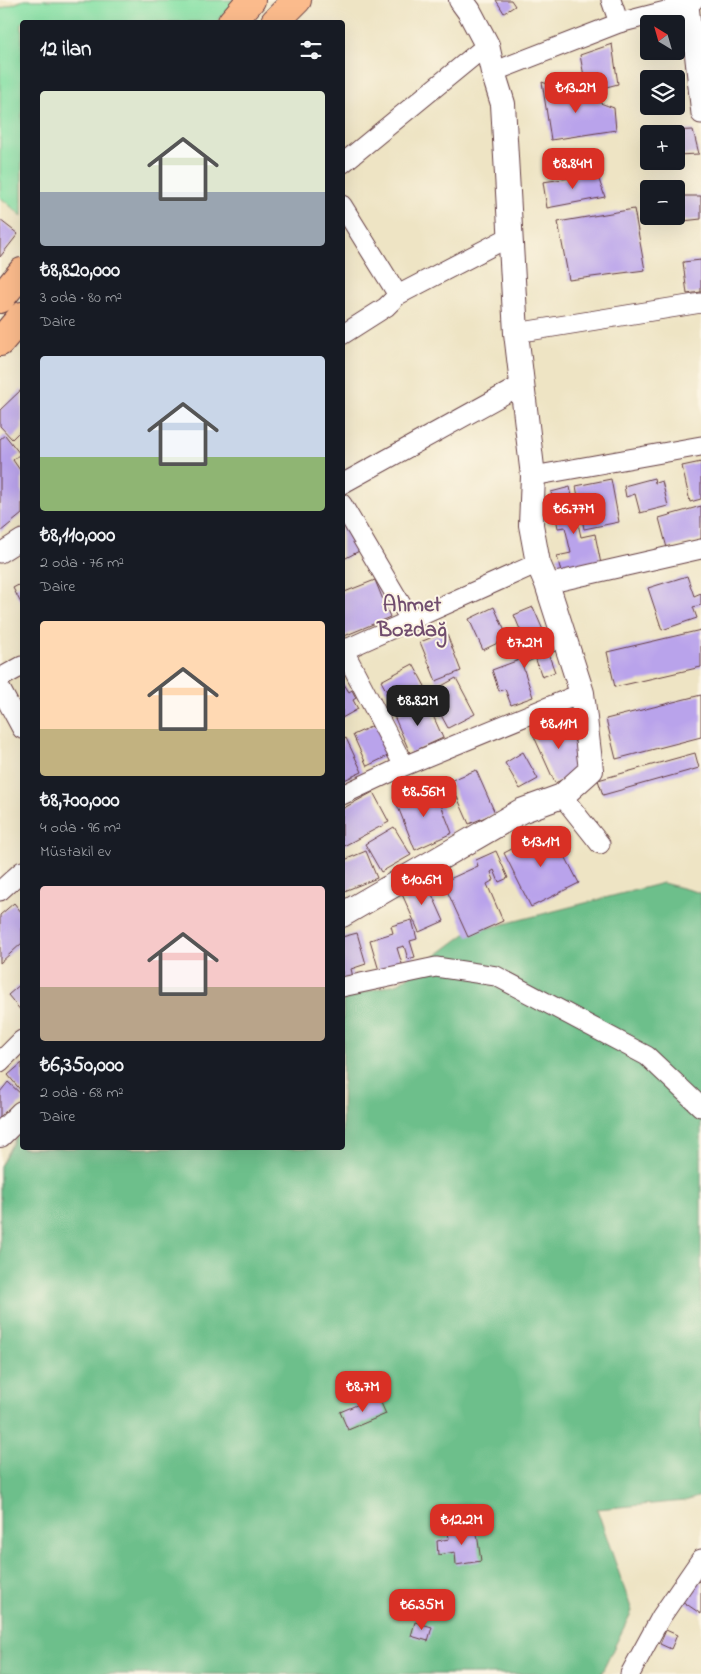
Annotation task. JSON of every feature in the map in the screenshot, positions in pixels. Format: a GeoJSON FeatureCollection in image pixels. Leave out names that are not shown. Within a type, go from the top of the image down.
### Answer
{"type":"FeatureCollection","features":[{"type":"Feature","properties":{"kind":"highway"},"geometry":{"type":"LineString","coordinates":[[234,20],[251,0]]}},
{"type":"Feature","properties":{"kind":"highway"},"geometry":{"type":"LineString","coordinates":[[277,20],[296,0]]}},
{"type":"Feature","properties":{"kind":"highway"},"geometry":{"type":"LineString","coordinates":[[0,299],[20,274]]}},
{"type":"Feature","properties":{"kind":"highway"},"geometry":{"type":"LineString","coordinates":[[0,342],[20,318]]}},
{"type":"Feature","properties":{"kind":"street"},"geometry":{"type":"LineString","coordinates":[[345,913],[521,811],[562,796],[592,770],[582,693],[547,584],[538,563],[531,524],[533,476],[516,333],[503,104],[487,45],[469,10],[461,0]]}},
{"type":"Feature","properties":{"kind":"street"},"geometry":{"type":"LineString","coordinates":[[611,0],[619,23]]}},
{"type":"Feature","properties":{"kind":"street"},"geometry":{"type":"LineString","coordinates":[[493,72],[619,23],[691,3],[701,114]]}},
{"type":"Feature","properties":{"kind":"street"},"geometry":{"type":"LineString","coordinates":[[345,162],[487,45]]}},
{"type":"Feature","properties":{"kind":"street"},"geometry":{"type":"LineString","coordinates":[[345,210],[398,295]]}},
{"type":"Feature","properties":{"kind":"street"},"geometry":{"type":"LineString","coordinates":[[345,333],[386,308],[398,295],[511,236]]}},
{"type":"Feature","properties":{"kind":"street"},"geometry":{"type":"LineString","coordinates":[[516,333],[701,303]]}},
{"type":"Feature","properties":{"kind":"street"},"geometry":{"type":"LineString","coordinates":[[345,482],[523,384]]}},
{"type":"Feature","properties":{"kind":"street"},"geometry":{"type":"LineString","coordinates":[[533,476],[701,446]]}},
{"type":"Feature","properties":{"kind":"street"},"geometry":{"type":"LineString","coordinates":[[345,509],[411,621]]}},
{"type":"Feature","properties":{"kind":"street"},"geometry":{"type":"LineString","coordinates":[[0,553],[20,539]]}},
{"type":"Feature","properties":{"kind":"street"},"geometry":{"type":"LineString","coordinates":[[547,584],[701,549]]}},
{"type":"Feature","properties":{"kind":"street"},"geometry":{"type":"LineString","coordinates":[[345,649],[538,563]]}},
{"type":"Feature","properties":{"kind":"street"},"geometry":{"type":"LineString","coordinates":[[345,654],[404,766]]}},
{"type":"Feature","properties":{"kind":"street"},"geometry":{"type":"LineString","coordinates":[[0,678],[20,667]]}},
{"type":"Feature","properties":{"kind":"street"},"geometry":{"type":"LineString","coordinates":[[0,688],[5,710],[20,727]]}},
{"type":"Feature","properties":{"kind":"street"},"geometry":{"type":"LineString","coordinates":[[345,794],[404,766],[582,693]]}},
{"type":"Feature","properties":{"kind":"street"},"geometry":{"type":"LineString","coordinates":[[562,796],[600,844]]}},
{"type":"Feature","properties":{"kind":"street"},"geometry":{"type":"LineString","coordinates":[[0,891],[20,872]]}},
{"type":"Feature","properties":{"kind":"street"},"geometry":{"type":"LineString","coordinates":[[345,986],[436,967],[496,976],[646,1056],[701,1107]]}},
{"type":"Feature","properties":{"kind":"street"},"geometry":{"type":"LineString","coordinates":[[0,1062],[20,1042]]}},
{"type":"Feature","properties":{"kind":"street"},"geometry":{"type":"LineString","coordinates":[[0,1135],[20,1115]]}},
{"type":"Feature","properties":{"kind":"street"},"geometry":{"type":"LineString","coordinates":[[630,1674],[661,1617],[701,1559]]}},
{"type":"Feature","properties":{"kind":"green space"},"geometry":{"type":"Polygon","coordinates":[[[24,0],[236,0],[218,20],[20,20],[20,214],[0,197],[0,9],[24,0]]]}},
{"type":"Feature","properties":{"kind":"green space"},"geometry":{"type":"Polygon","coordinates":[[[663,883],[701,893],[701,1496],[685,1501],[597,1509],[632,1611],[601,1674],[0,1674],[0,1166],[20,1130],[20,1150],[345,1150],[345,997],[399,983],[465,934],[663,883]]]}},
{"type":"Feature","properties":{"kind":"building"},"geometry":{"type":"Polygon","coordinates":[[[496,0],[511,0],[515,6],[504,13],[496,0]]]}},
{"type":"Feature","properties":{"kind":"building"},"geometry":{"type":"Polygon","coordinates":[[[612,44],[618,84],[587,92],[580,55],[612,44]]]}},
{"type":"Feature","properties":{"kind":"building"},"geometry":{"type":"Polygon","coordinates":[[[542,82],[614,108],[616,130],[551,140],[542,82]]]}},
{"type":"Feature","properties":{"kind":"building"},"geometry":{"type":"Polygon","coordinates":[[[685,130],[693,130],[699,154],[685,155],[685,130]]]}},
{"type":"Feature","properties":{"kind":"building"},"geometry":{"type":"Polygon","coordinates":[[[597,174],[605,197],[547,208],[543,182],[597,174]]]}},
{"type":"Feature","properties":{"kind":"building"},"geometry":{"type":"Polygon","coordinates":[[[685,196],[701,196],[701,219],[685,221],[685,196]]]}},
{"type":"Feature","properties":{"kind":"building"},"geometry":{"type":"Polygon","coordinates":[[[634,209],[645,270],[569,280],[558,222],[634,209]]]}},
{"type":"Feature","properties":{"kind":"building"},"geometry":{"type":"Polygon","coordinates":[[[0,220],[18,234],[0,257],[0,220]]]}},
{"type":"Feature","properties":{"kind":"building"},"geometry":{"type":"Polygon","coordinates":[[[701,260],[701,292],[687,294],[683,262],[701,260]]]}},
{"type":"Feature","properties":{"kind":"building"},"geometry":{"type":"Polygon","coordinates":[[[20,391],[20,431],[12,439],[0,426],[0,410],[20,391]]]}},
{"type":"Feature","properties":{"kind":"building"},"geometry":{"type":"Polygon","coordinates":[[[5,435],[20,454],[13,460],[20,470],[20,516],[0,532],[0,439],[5,435]]]}},
{"type":"Feature","properties":{"kind":"building"},"geometry":{"type":"Polygon","coordinates":[[[701,462],[701,499],[690,502],[682,466],[701,462]]]}},
{"type":"Feature","properties":{"kind":"building"},"geometry":{"type":"Polygon","coordinates":[[[654,478],[655,483],[662,481],[668,506],[640,513],[635,494],[626,497],[624,486],[654,478]]]}},
{"type":"Feature","properties":{"kind":"building"},"geometry":{"type":"Polygon","coordinates":[[[611,479],[619,522],[584,529],[576,486],[611,479]]]}},
{"type":"Feature","properties":{"kind":"building"},"geometry":{"type":"Polygon","coordinates":[[[570,487],[581,537],[595,534],[601,564],[561,572],[557,556],[571,553],[565,527],[558,528],[551,492],[570,487]]]}},
{"type":"Feature","properties":{"kind":"building"},"geometry":{"type":"Polygon","coordinates":[[[701,506],[701,539],[667,548],[659,518],[701,506]]]}},
{"type":"Feature","properties":{"kind":"building"},"geometry":{"type":"Polygon","coordinates":[[[345,515],[363,549],[345,558],[345,515]]]}},
{"type":"Feature","properties":{"kind":"building"},"geometry":{"type":"Polygon","coordinates":[[[687,576],[694,596],[701,593],[701,605],[693,607],[697,618],[662,630],[648,588],[687,576]]]}},
{"type":"Feature","properties":{"kind":"building"},"geometry":{"type":"Polygon","coordinates":[[[375,580],[390,617],[345,636],[345,592],[375,580]]]}},
{"type":"Feature","properties":{"kind":"building"},"geometry":{"type":"Polygon","coordinates":[[[20,584],[20,601],[13,588],[20,584]]]}},
{"type":"Feature","properties":{"kind":"building"},"geometry":{"type":"Polygon","coordinates":[[[494,607],[508,638],[483,650],[469,619],[494,607]]]}},
{"type":"Feature","properties":{"kind":"building"},"geometry":{"type":"Polygon","coordinates":[[[533,607],[543,630],[524,639],[514,615],[533,607]]]}},
{"type":"Feature","properties":{"kind":"building"},"geometry":{"type":"Polygon","coordinates":[[[701,630],[701,667],[615,687],[607,652],[701,630]]]}},
{"type":"Feature","properties":{"kind":"building"},"geometry":{"type":"Polygon","coordinates":[[[446,632],[461,671],[436,681],[420,642],[446,632]]]}},
{"type":"Feature","properties":{"kind":"building"},"geometry":{"type":"Polygon","coordinates":[[[550,634],[556,651],[548,653],[555,672],[542,677],[536,660],[545,655],[522,664],[533,697],[511,705],[505,689],[499,691],[492,670],[519,660],[514,647],[550,634]]]}},
{"type":"Feature","properties":{"kind":"building"},"geometry":{"type":"Polygon","coordinates":[[[413,664],[427,690],[395,707],[381,681],[413,664]]]}},
{"type":"Feature","properties":{"kind":"building"},"geometry":{"type":"Polygon","coordinates":[[[456,678],[475,714],[448,728],[429,693],[456,678]]]}},
{"type":"Feature","properties":{"kind":"building"},"geometry":{"type":"Polygon","coordinates":[[[345,686],[349,692],[352,690],[356,698],[353,700],[358,709],[345,716],[345,686]]]}},
{"type":"Feature","properties":{"kind":"building"},"geometry":{"type":"Polygon","coordinates":[[[701,695],[701,737],[616,759],[606,719],[701,695]]]}},
{"type":"Feature","properties":{"kind":"building"},"geometry":{"type":"Polygon","coordinates":[[[427,702],[443,738],[410,753],[394,716],[427,702]]]}},
{"type":"Feature","properties":{"kind":"building"},"geometry":{"type":"Polygon","coordinates":[[[564,718],[587,768],[555,783],[532,732],[564,718]]]}},
{"type":"Feature","properties":{"kind":"building"},"geometry":{"type":"Polygon","coordinates":[[[379,723],[394,753],[367,766],[353,735],[379,723]]]}},
{"type":"Feature","properties":{"kind":"building"},"geometry":{"type":"Polygon","coordinates":[[[345,738],[362,772],[345,780],[345,738]]]}},
{"type":"Feature","properties":{"kind":"building"},"geometry":{"type":"Polygon","coordinates":[[[523,752],[538,779],[520,789],[505,763],[523,752]]]}},
{"type":"Feature","properties":{"kind":"building"},"geometry":{"type":"Polygon","coordinates":[[[695,753],[699,768],[603,795],[598,780],[695,753]]]}},
{"type":"Feature","properties":{"kind":"building"},"geometry":{"type":"Polygon","coordinates":[[[476,770],[495,813],[469,824],[450,781],[476,770]]]}},
{"type":"Feature","properties":{"kind":"building"},"geometry":{"type":"Polygon","coordinates":[[[434,787],[452,833],[415,850],[396,802],[434,787]]]}},
{"type":"Feature","properties":{"kind":"building"},"geometry":{"type":"Polygon","coordinates":[[[373,792],[389,822],[345,845],[345,807],[373,792]]]}},
{"type":"Feature","properties":{"kind":"building"},"geometry":{"type":"Polygon","coordinates":[[[394,827],[411,855],[381,872],[365,844],[394,827]]]}},
{"type":"Feature","properties":{"kind":"building"},"geometry":{"type":"Polygon","coordinates":[[[551,829],[579,883],[531,907],[504,853],[551,829]]]}},
{"type":"Feature","properties":{"kind":"building"},"geometry":{"type":"Polygon","coordinates":[[[366,851],[377,878],[345,891],[345,860],[366,851]]]}},
{"type":"Feature","properties":{"kind":"building"},"geometry":{"type":"Polygon","coordinates":[[[496,851],[508,878],[499,882],[494,870],[491,872],[494,880],[487,884],[503,921],[468,937],[443,882],[478,866],[476,860],[496,851]]]}},
{"type":"Feature","properties":{"kind":"building"},"geometry":{"type":"Polygon","coordinates":[[[426,881],[444,921],[419,932],[401,892],[426,881]]]}},
{"type":"Feature","properties":{"kind":"building"},"geometry":{"type":"Polygon","coordinates":[[[14,903],[20,910],[20,945],[0,963],[0,915],[14,903]]]}},
{"type":"Feature","properties":{"kind":"building"},"geometry":{"type":"Polygon","coordinates":[[[412,920],[417,939],[410,941],[415,957],[408,959],[404,946],[397,948],[403,967],[380,974],[370,940],[393,933],[391,926],[412,920]]]}},
{"type":"Feature","properties":{"kind":"building"},"geometry":{"type":"Polygon","coordinates":[[[357,933],[366,964],[351,969],[353,977],[345,979],[345,936],[357,933]]]}},
{"type":"Feature","properties":{"kind":"building"},"geometry":{"type":"Polygon","coordinates":[[[20,985],[20,1010],[8,995],[20,985]]]}},
{"type":"Feature","properties":{"kind":"building"},"geometry":{"type":"Polygon","coordinates":[[[20,1065],[20,1090],[8,1075],[20,1065]]]}},
{"type":"Feature","properties":{"kind":"building"},"geometry":{"type":"Polygon","coordinates":[[[8,1082],[20,1093],[20,1103],[2,1124],[0,1123],[0,1092],[8,1082]]]}},
{"type":"Feature","properties":{"kind":"building"},"geometry":{"type":"Polygon","coordinates":[[[378,1396],[386,1414],[348,1430],[340,1412],[378,1396]]]}},
{"type":"Feature","properties":{"kind":"building"},"geometry":{"type":"Polygon","coordinates":[[[476,1527],[481,1561],[456,1565],[455,1552],[438,1555],[437,1541],[449,1539],[448,1532],[476,1527]]]}},
{"type":"Feature","properties":{"kind":"building"},"geometry":{"type":"Polygon","coordinates":[[[693,1578],[701,1583],[701,1614],[679,1599],[693,1578]]]}},
{"type":"Feature","properties":{"kind":"building"},"geometry":{"type":"Polygon","coordinates":[[[415,1622],[432,1627],[428,1641],[411,1636],[415,1622]]]}},
{"type":"Feature","properties":{"kind":"building"},"geometry":{"type":"Polygon","coordinates":[[[666,1630],[677,1635],[671,1649],[660,1644],[666,1630]]]}},
{"type":"Feature","properties":{"kind":"district","name":"Ahmet Bozdağ"},"geometry":{"type":"Point","coordinates":[412,616]}}]}
